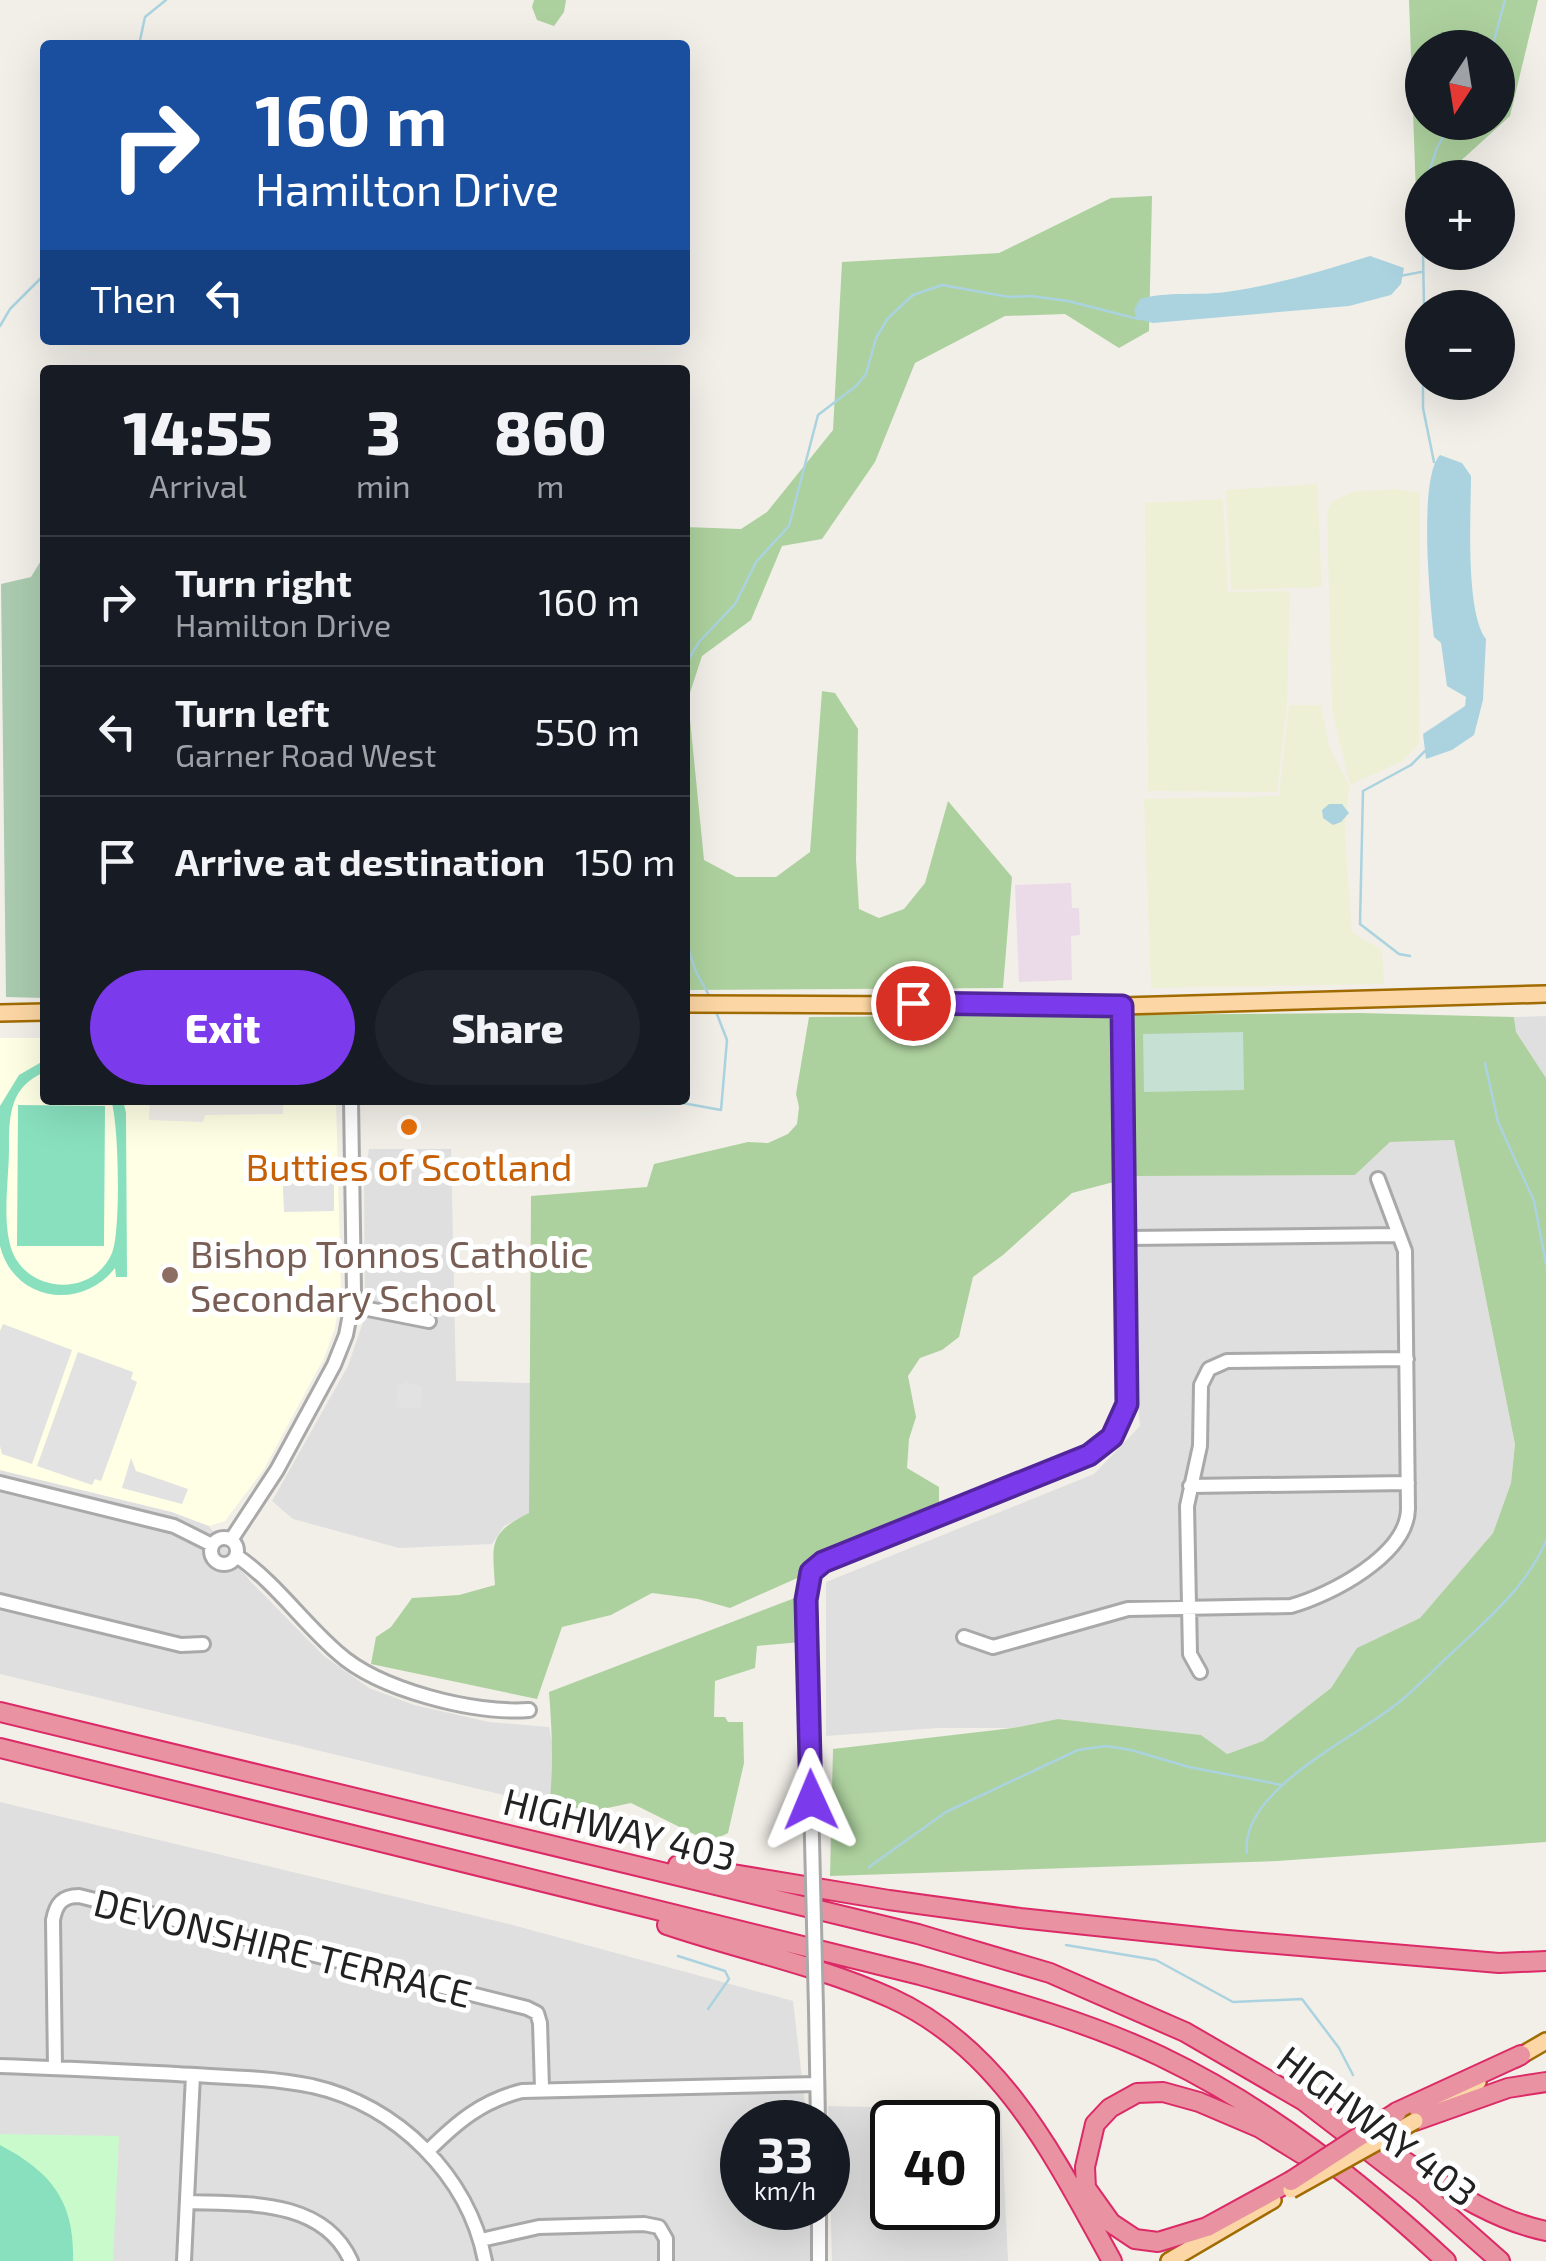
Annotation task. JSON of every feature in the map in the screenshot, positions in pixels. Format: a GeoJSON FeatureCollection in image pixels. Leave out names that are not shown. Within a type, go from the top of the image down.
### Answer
{"type":"FeatureCollection","features":[{"type":"Feature","properties":{"kind":"highway","name":"HIGHWAY 403"},"geometry":{"type":"LineString","coordinates":[[0,1712],[918,1934],[1050,1973],[1185,2032],[1304,2101],[1422,2192],[1500,2261]]}},
{"type":"Feature","properties":{"kind":"highway"},"geometry":{"type":"LineString","coordinates":[[0,1748],[558,1888],[892,1999],[940,2027],[987,2066],[1032,2119],[1112,2261]]}},
{"type":"Feature","properties":{"kind":"highway"},"geometry":{"type":"LineString","coordinates":[[551,1844],[1020,1918],[1499,1963],[1546,1961]]}},
{"type":"Feature","properties":{"kind":"highway","name":"HIGHWAY 403"},"geometry":{"type":"LineString","coordinates":[[558,1888],[920,1975],[1044,2010],[1160,2056],[1289,2129],[1395,2214],[1446,2261]]}},
{"type":"Feature","properties":{"kind":"highway"},"geometry":{"type":"LineString","coordinates":[[1437,2261],[1286,2142],[1231,2115],[1163,2092],[1137,2093],[1110,2108],[1096,2124],[1086,2167],[1086,2188],[1112,2224],[1135,2238],[1158,2242],[1207,2227],[1291,2185],[1397,2112],[1521,2055]]}},
{"type":"Feature","properties":{"kind":"highway"},"geometry":{"type":"LineString","coordinates":[[1415,2121],[1508,2088],[1546,2082]]}},
{"type":"Feature","properties":{"kind":"highway"},"geometry":{"type":"LineString","coordinates":[[1304,2101],[1492,2213],[1521,2226],[1546,2231]]}},
{"type":"Feature","properties":{"kind":"main road"},"geometry":{"type":"LineString","coordinates":[[690,1004],[1122,1006],[1546,994]]}},
{"type":"Feature","properties":{"kind":"main road"},"geometry":{"type":"LineString","coordinates":[[0,1012],[40,1012]]}},
{"type":"Feature","properties":{"kind":"main road"},"geometry":{"type":"LineString","coordinates":[[1169,2261],[1291,2185],[1415,2121],[1546,2042]]}},
{"type":"Feature","properties":{"kind":"street"},"geometry":{"type":"LineString","coordinates":[[817,2100],[806,1600],[811,1572],[823,1562],[1062,1467],[1108,1442],[1121,1423],[1128,1398],[1122,1006]]}},
{"type":"Feature","properties":{"kind":"street"},"geometry":{"type":"LineString","coordinates":[[231,1540],[277,1470],[346,1335],[353,1306],[351,1105]]}},
{"type":"Feature","properties":{"kind":"street"},"geometry":{"type":"LineString","coordinates":[[964,1637],[992,1647],[1128,1609],[1291,1606],[1315,1598],[1365,1570],[1406,1528],[1405,1251],[1378,1179]]}},
{"type":"Feature","properties":{"kind":"street"},"geometry":{"type":"LineString","coordinates":[[1126,1238],[1399,1235]]}},
{"type":"Feature","properties":{"kind":"street"},"geometry":{"type":"LineString","coordinates":[[353,1306],[429,1321]]}},
{"type":"Feature","properties":{"kind":"street"},"geometry":{"type":"LineString","coordinates":[[1200,1672],[1190,1654],[1190,1486],[1200,1446],[1200,1386],[1206,1373],[1227,1361],[1407,1359]]}},
{"type":"Feature","properties":{"kind":"street"},"geometry":{"type":"LineString","coordinates":[[1190,1486],[1408,1482]]}},
{"type":"Feature","properties":{"kind":"street"},"geometry":{"type":"LineString","coordinates":[[0,1483],[174,1526],[212,1545]]}},
{"type":"Feature","properties":{"kind":"street"},"geometry":{"type":"LineString","coordinates":[[237,1556],[228,1564],[218,1564],[212,1558],[212,1545],[218,1539],[231,1540],[237,1556],[281,1592],[334,1650],[374,1677],[492,1710],[529,1710]]}},
{"type":"Feature","properties":{"kind":"street"},"geometry":{"type":"LineString","coordinates":[[0,1601],[181,1645],[202,1644]]}},
{"type":"Feature","properties":{"kind":"street","name":"DEVONSHIRE TERRACE"},"geometry":{"type":"LineString","coordinates":[[55,2068],[54,1920],[61,1900],[79,1896],[537,2012],[542,2088]]}},
{"type":"Feature","properties":{"kind":"street"},"geometry":{"type":"LineString","coordinates":[[0,2066],[256,2078],[317,2087],[351,2098],[382,2115],[428,2151],[458,2190],[481,2240],[485,2261]]}},
{"type":"Feature","properties":{"kind":"street"},"geometry":{"type":"LineString","coordinates":[[184,2261],[192,2075]]}},
{"type":"Feature","properties":{"kind":"street"},"geometry":{"type":"LineString","coordinates":[[428,2151],[474,2110],[495,2098],[542,2088],[817,2084]]}},
{"type":"Feature","properties":{"kind":"street"},"geometry":{"type":"LineString","coordinates":[[187,2202],[293,2211],[339,2241],[351,2261]]}},
{"type":"Feature","properties":{"kind":"street"},"geometry":{"type":"LineString","coordinates":[[481,2240],[539,2226],[644,2224],[659,2227],[666,2239],[666,2261]]}},
{"type":"Feature","properties":{"kind":"street"},"geometry":{"type":"LineString","coordinates":[[819,2230],[820,2261]]}},
{"type":"Feature","properties":{"kind":"shaded area"},"geometry":{"type":"Polygon","coordinates":[[[1317,484],[1322,587],[1231,590],[1226,490],[1317,484]]]}},
{"type":"Feature","properties":{"kind":"shaded area"},"geometry":{"type":"Polygon","coordinates":[[[1397,489],[1420,493],[1419,743],[1404,760],[1350,785],[1332,712],[1327,513],[1331,502],[1352,492],[1397,489]]]}},
{"type":"Feature","properties":{"kind":"shaded area"},"geometry":{"type":"Polygon","coordinates":[[[1223,499],[1228,592],[1290,591],[1287,703],[1277,792],[1148,791],[1145,503],[1223,499]]]}},
{"type":"Feature","properties":{"kind":"shaded area"},"geometry":{"type":"Polygon","coordinates":[[[40,562],[40,998],[6,997],[1,584],[31,577],[40,562]]]}},
{"type":"Feature","properties":{"kind":"shaded area"},"geometry":{"type":"Polygon","coordinates":[[[1289,705],[1321,705],[1329,747],[1349,785],[1345,834],[1352,932],[1382,950],[1384,984],[1151,988],[1144,799],[1279,796],[1289,705]]]}},
{"type":"Feature","properties":{"kind":"shaded area"},"geometry":{"type":"Polygon","coordinates":[[[1071,883],[1072,908],[1079,908],[1080,935],[1071,936],[1072,980],[1019,982],[1015,885],[1071,883]]]}},
{"type":"Feature","properties":{"kind":"shaded area"},"geometry":{"type":"Polygon","coordinates":[[[1546,1016],[1546,1078],[1516,1032],[1514,1017],[1546,1016]]]}},
{"type":"Feature","properties":{"kind":"shaded area"},"geometry":{"type":"Polygon","coordinates":[[[1243,1032],[1244,1090],[1144,1092],[1143,1034],[1243,1032]]]}},
{"type":"Feature","properties":{"kind":"shaded area","name":"Bishop Tonnos Catholic Secondary School"},"geometry":{"type":"Polygon","coordinates":[[[0,1038],[40,1038],[40,1105],[150,1105],[149,1120],[203,1122],[205,1115],[283,1114],[283,1105],[336,1105],[341,1293],[335,1328],[324,1358],[264,1469],[225,1521],[209,1526],[172,1512],[0,1470],[0,1038]]]}},
{"type":"Feature","properties":{"kind":"shaded area"},"geometry":{"type":"Polygon","coordinates":[[[1454,1140],[1515,1444],[1511,1483],[1493,1533],[1420,1618],[1358,1648],[1331,1688],[1263,1741],[1226,1754],[1201,1735],[1058,1719],[1013,1728],[938,1728],[826,1736],[826,1582],[1094,1474],[1140,1426],[1136,1379],[1136,1176],[1355,1175],[1390,1142],[1454,1140]]]}},
{"type":"Feature","properties":{"kind":"shaded area"},"geometry":{"type":"Polygon","coordinates":[[[369,1149],[451,1149],[456,1381],[530,1383],[529,1514],[504,1526],[492,1544],[399,1548],[293,1519],[272,1501],[348,1366],[365,1316],[364,1181],[369,1149]]]}},
{"type":"Feature","properties":{"kind":"shaded area"},"geometry":{"type":"Polygon","coordinates":[[[291,1156],[325,1156],[325,1182],[334,1182],[334,1211],[284,1212],[282,1164],[291,1164],[291,1156]]]}},
{"type":"Feature","properties":{"kind":"shaded area"},"geometry":{"type":"Polygon","coordinates":[[[3,1324],[72,1350],[32,1464],[2,1454],[0,1446],[3,1324]]]}},
{"type":"Feature","properties":{"kind":"shaded area"},"geometry":{"type":"Polygon","coordinates":[[[78,1352],[133,1372],[131,1379],[137,1382],[101,1481],[95,1479],[92,1485],[37,1466],[78,1352]]]}},
{"type":"Feature","properties":{"kind":"shaded area"},"geometry":{"type":"Polygon","coordinates":[[[405,1382],[422,1387],[421,1409],[396,1407],[397,1385],[405,1382]]]}},
{"type":"Feature","properties":{"kind":"shaded area"},"geometry":{"type":"Polygon","coordinates":[[[131,1458],[136,1471],[188,1489],[182,1504],[122,1488],[131,1458]]]}},
{"type":"Feature","properties":{"kind":"shaded area"},"geometry":{"type":"Polygon","coordinates":[[[0,1470],[172,1512],[209,1526],[250,1581],[324,1656],[369,1688],[414,1705],[489,1722],[549,1727],[555,1759],[549,1806],[0,1674],[0,1470]]]}},
{"type":"Feature","properties":{"kind":"shaded area"},"geometry":{"type":"Polygon","coordinates":[[[0,1802],[505,1923],[793,2001],[804,2100],[720,2100],[720,2230],[813,2230],[814,2261],[0,2261],[0,1802]]]}},
{"type":"Feature","properties":{"kind":"shaded area"},"geometry":{"type":"Polygon","coordinates":[[[850,2107],[870,2107],[870,2230],[1000,2230],[1001,2110],[1008,2261],[832,2261],[831,2230],[850,2230],[850,2107]]]}},
{"type":"Feature","properties":{"kind":"green space"},"geometry":{"type":"Polygon","coordinates":[[[534,0],[566,0],[564,12],[554,26],[537,20],[532,7],[534,0]]]}},
{"type":"Feature","properties":{"kind":"green space"},"geometry":{"type":"Polygon","coordinates":[[[1409,0],[1538,0],[1515,95],[1515,30],[1410,30],[1409,0]]]}},
{"type":"Feature","properties":{"kind":"green space"},"geometry":{"type":"Polygon","coordinates":[[[1414,140],[1484,140],[1462,160],[1415,160],[1414,140]]]}},
{"type":"Feature","properties":{"kind":"green space"},"geometry":{"type":"Polygon","coordinates":[[[1152,196],[1149,331],[1119,348],[1065,314],[1005,316],[915,363],[875,462],[822,539],[782,546],[751,620],[702,656],[690,693],[690,527],[741,529],[767,512],[833,430],[842,262],[999,253],[1111,198],[1152,196]]]}},
{"type":"Feature","properties":{"kind":"green space"},"geometry":{"type":"Polygon","coordinates":[[[822,691],[835,693],[858,729],[859,909],[879,918],[904,909],[925,883],[948,801],[1012,877],[1003,988],[690,990],[690,719],[704,860],[736,877],[776,877],[810,852],[822,691]]]}},
{"type":"Feature","properties":{"kind":"green space"},"geometry":{"type":"Polygon","coordinates":[[[1360,1013],[1514,1017],[1516,1032],[1546,1078],[1546,1842],[1277,1861],[830,1876],[833,1749],[1058,1719],[1201,1735],[1227,1754],[1263,1741],[1331,1688],[1357,1648],[1420,1618],[1493,1533],[1511,1483],[1515,1444],[1454,1140],[1390,1142],[1355,1175],[1136,1176],[1072,1193],[973,1277],[959,1337],[942,1350],[920,1358],[908,1376],[916,1417],[909,1439],[907,1468],[939,1487],[939,1515],[730,1608],[652,1593],[611,1615],[562,1627],[537,1699],[371,1664],[376,1637],[391,1627],[412,1598],[459,1595],[495,1585],[496,1541],[506,1527],[529,1513],[531,1196],[647,1187],[654,1164],[748,1142],[768,1143],[788,1134],[797,1124],[796,1094],[809,1017],[1360,1013]]]}},
{"type":"Feature","properties":{"kind":"green space"},"geometry":{"type":"Polygon","coordinates":[[[40,1063],[40,1074],[18,1093],[10,1124],[6,1211],[11,1248],[19,1263],[30,1275],[60,1285],[90,1278],[103,1268],[112,1253],[117,1223],[112,1105],[124,1105],[127,1277],[116,1277],[115,1268],[85,1291],[50,1294],[19,1279],[8,1265],[0,1246],[0,1106],[19,1075],[40,1063]]]}},
{"type":"Feature","properties":{"kind":"green space"},"geometry":{"type":"Polygon","coordinates":[[[18,1105],[105,1106],[104,1246],[17,1246],[18,1105]]]}},
{"type":"Feature","properties":{"kind":"green space"},"geometry":{"type":"Polygon","coordinates":[[[800,1596],[801,1642],[757,1646],[755,1668],[715,1681],[714,1717],[743,1722],[744,1763],[728,1833],[710,1842],[631,1803],[598,1810],[549,1806],[549,1692],[800,1596]]]}},
{"type":"Feature","properties":{"kind":"green space"},"geometry":{"type":"Polygon","coordinates":[[[0,2134],[119,2136],[113,2261],[0,2261],[0,2134]]]}},
{"type":"Feature","properties":{"kind":"green space"},"geometry":{"type":"Polygon","coordinates":[[[0,2145],[33,2166],[56,2191],[70,2221],[73,2261],[0,2261],[0,2145]]]}},
{"type":"Feature","properties":{"kind":"water"},"geometry":{"type":"Polygon","coordinates":[[[1370,256],[1404,268],[1401,284],[1391,295],[1349,306],[1153,323],[1137,319],[1134,310],[1140,299],[1245,289],[1370,256]]]}},
{"type":"Feature","properties":{"kind":"water"},"geometry":{"type":"Polygon","coordinates":[[[1440,455],[1462,463],[1471,476],[1472,585],[1479,626],[1486,639],[1483,700],[1474,735],[1452,750],[1426,759],[1423,734],[1465,706],[1466,697],[1447,686],[1441,643],[1434,637],[1432,620],[1427,514],[1433,468],[1440,455]]]}},
{"type":"Feature","properties":{"kind":"water"},"geometry":{"type":"Polygon","coordinates":[[[1329,804],[1342,804],[1349,813],[1333,825],[1323,818],[1322,810],[1329,804]]]}},
{"type":"Feature","properties":{"kind":"waterway"},"geometry":{"type":"LineString","coordinates":[[140,40],[145,17],[166,0]]}},
{"type":"Feature","properties":{"kind":"waterway"},"geometry":{"type":"LineString","coordinates":[[1497,30],[1505,0]]}},
{"type":"Feature","properties":{"kind":"waterway"},"geometry":{"type":"LineString","coordinates":[[1433,160],[1441,140]]}},
{"type":"Feature","properties":{"kind":"waterway"},"geometry":{"type":"LineString","coordinates":[[1423,270],[1424,290]]}},
{"type":"Feature","properties":{"kind":"waterway"},"geometry":{"type":"LineString","coordinates":[[1400,276],[1421,272]]}},
{"type":"Feature","properties":{"kind":"waterway"},"geometry":{"type":"LineString","coordinates":[[0,326],[10,309],[40,279]]}},
{"type":"Feature","properties":{"kind":"waterway"},"geometry":{"type":"LineString","coordinates":[[690,657],[735,604],[756,562],[789,526],[818,415],[866,374],[876,338],[888,318],[913,295],[942,285],[1009,297],[1068,301],[1138,319]]}},
{"type":"Feature","properties":{"kind":"waterway"},"geometry":{"type":"LineString","coordinates":[[1423,400],[1434,462]]}},
{"type":"Feature","properties":{"kind":"waterway"},"geometry":{"type":"LineString","coordinates":[[1410,956],[1399,954],[1360,924],[1363,791],[1411,765],[1425,751]]}},
{"type":"Feature","properties":{"kind":"waterway"},"geometry":{"type":"LineString","coordinates":[[690,954],[710,997]]}},
{"type":"Feature","properties":{"kind":"waterway"},"geometry":{"type":"LineString","coordinates":[[690,1104],[721,1110],[727,1040],[715,1009]]}},
{"type":"Feature","properties":{"kind":"waterway"},"geometry":{"type":"LineString","coordinates":[[1485,1063],[1498,1122],[1534,1201],[1546,1264]]}},
{"type":"Feature","properties":{"kind":"waterway"},"geometry":{"type":"LineString","coordinates":[[1247,1853],[1250,1830],[1261,1808],[1280,1787],[1413,1691],[1506,1600],[1528,1573],[1546,1541]]}},
{"type":"Feature","properties":{"kind":"waterway"},"geometry":{"type":"LineString","coordinates":[[869,1867],[946,1812],[1078,1750],[1106,1746],[1131,1750],[1189,1767],[1282,1785]]}},
{"type":"Feature","properties":{"kind":"waterway"},"geometry":{"type":"LineString","coordinates":[[1066,1945],[1156,1960],[1233,2002],[1302,1999],[1339,2048],[1353,2075]]}},
{"type":"Feature","properties":{"kind":"waterway"},"geometry":{"type":"LineString","coordinates":[[678,1956],[725,1971],[729,1979],[708,2009]]}},
{"type":"Feature","properties":{"kind":"place","name":"Butties of Scotland"},"geometry":{"type":"Point","coordinates":[409,1127]}},
{"type":"Feature","properties":{"kind":"place","name":"Bishop Tonnos Catholic Secondary School"},"geometry":{"type":"Point","coordinates":[170,1275]}},
{"type":"Feature","properties":{"kind":"route"},"geometry":{"type":"LineString","coordinates":[[811,1800],[806,1600],[811,1572],[823,1562],[1089,1455],[1112,1437],[1127,1404],[1122,1006],[913,1003]]}}]}
